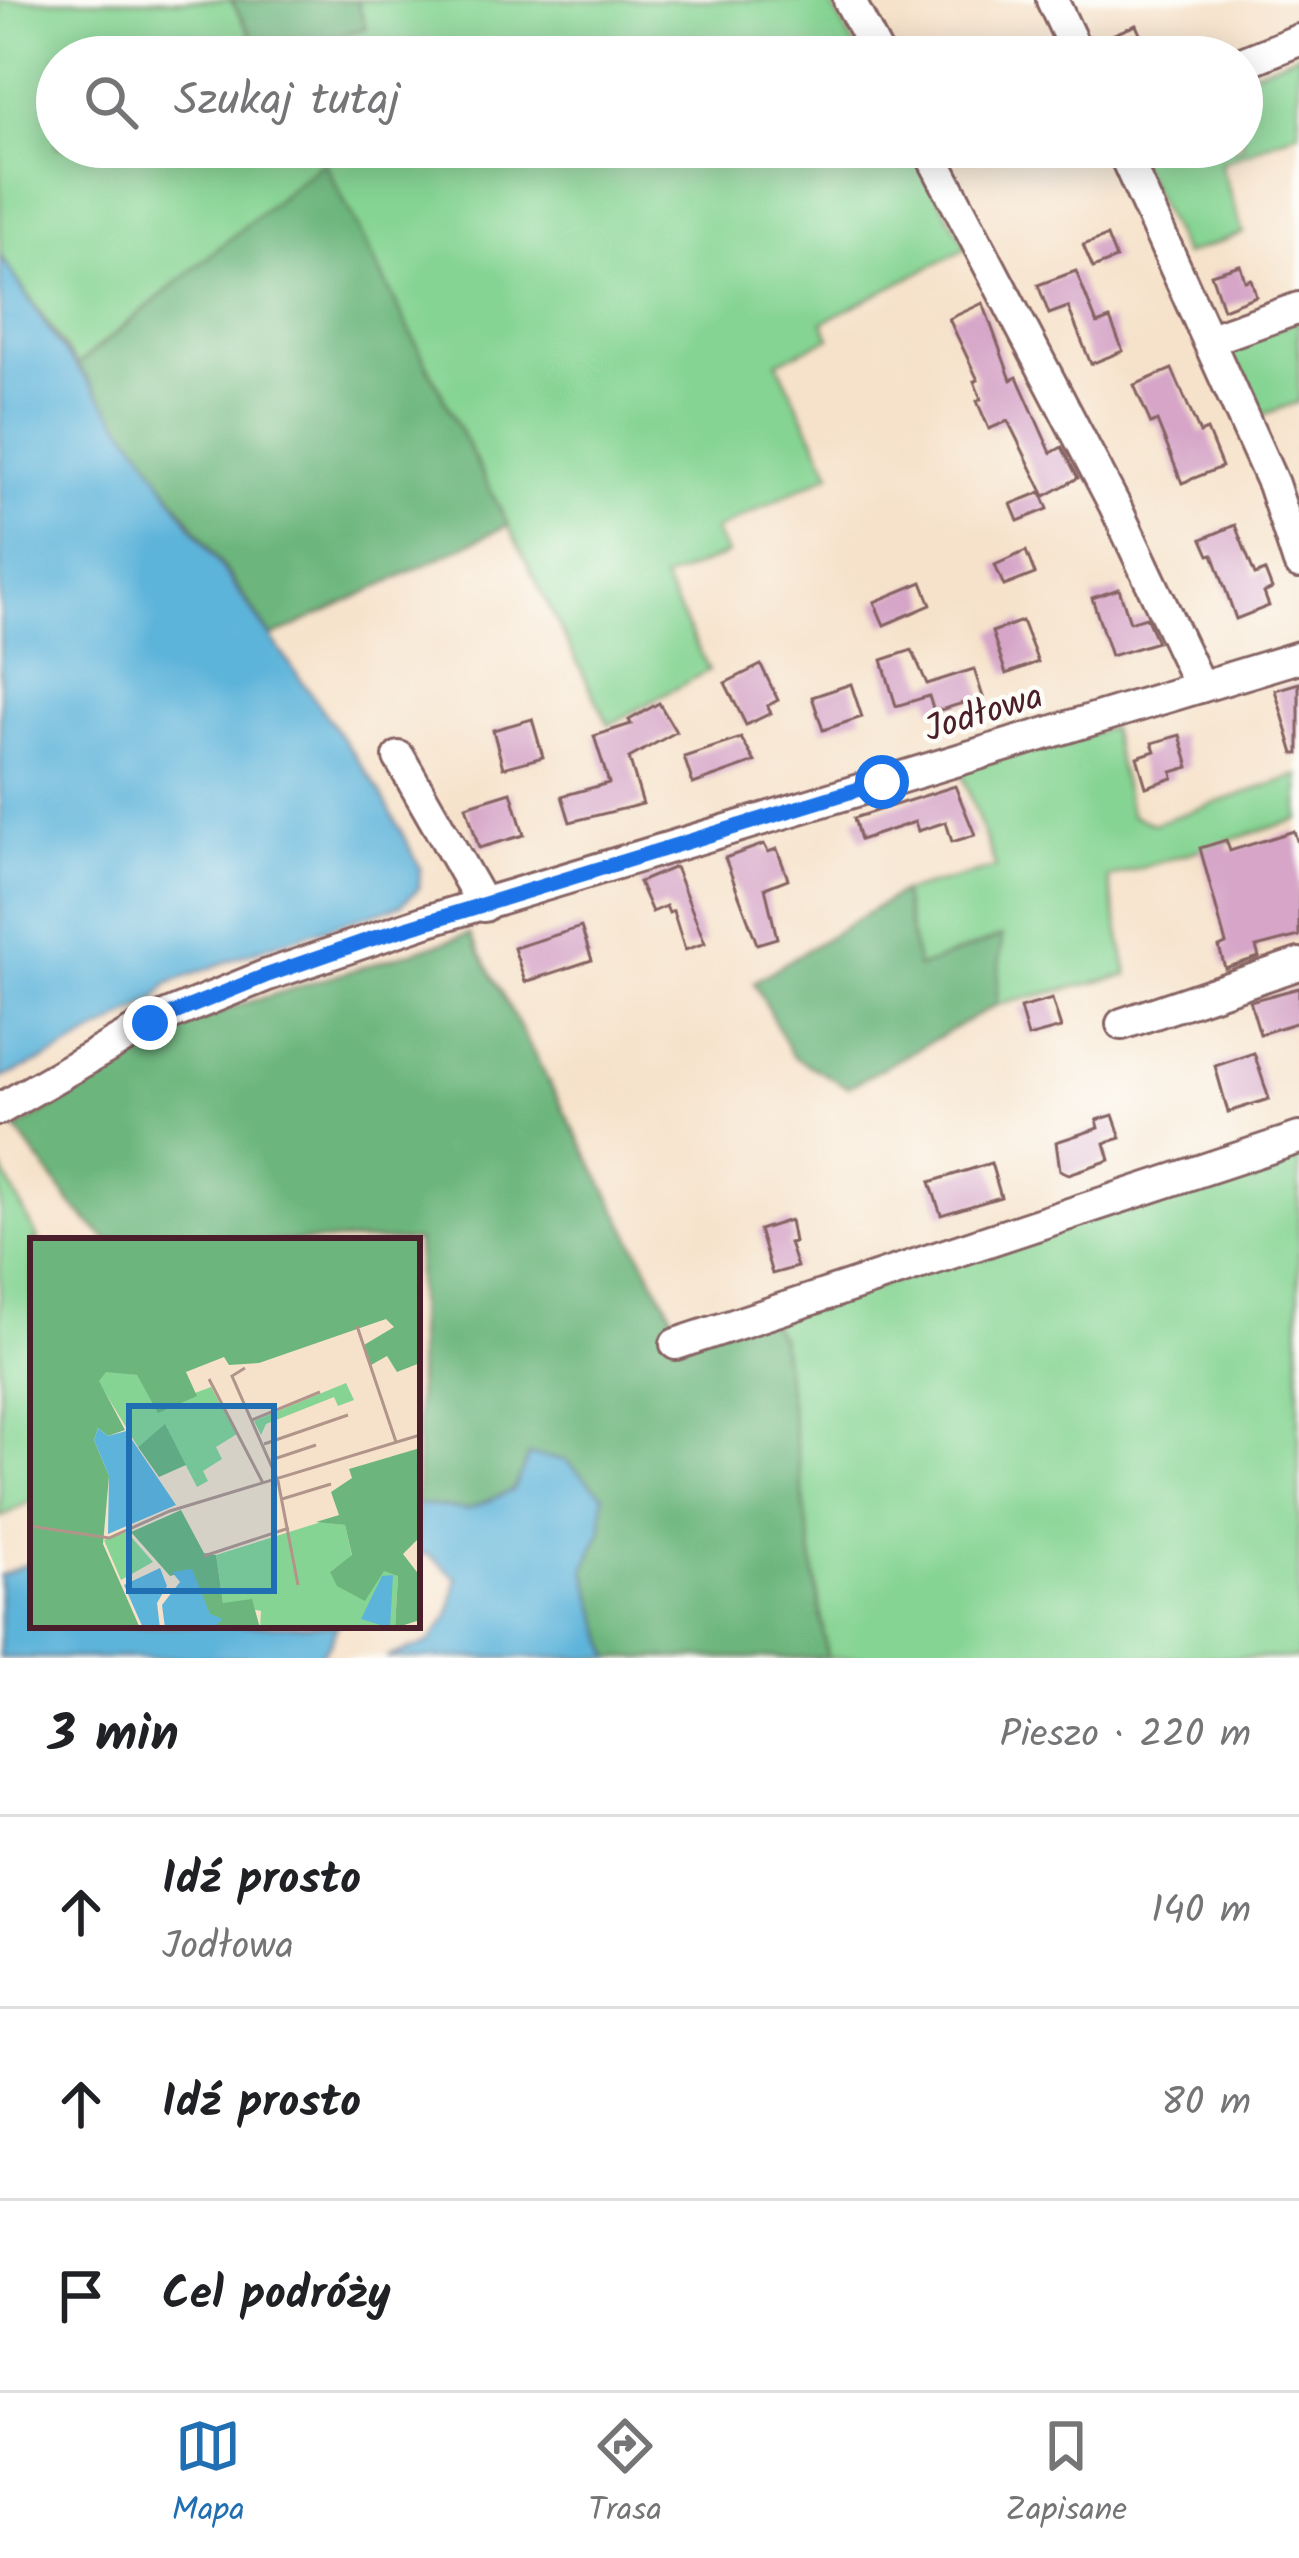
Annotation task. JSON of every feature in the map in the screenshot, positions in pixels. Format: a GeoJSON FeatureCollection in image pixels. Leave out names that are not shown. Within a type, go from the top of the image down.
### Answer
{"type":"FeatureCollection","features":[{"type":"Feature","properties":{"kind":"street"},"geometry":{"type":"LineString","coordinates":[[850,0],[868,36]]}},
{"type":"Feature","properties":{"kind":"street"},"geometry":{"type":"LineString","coordinates":[[1052,0],[1069,36]]}},
{"type":"Feature","properties":{"kind":"street"},"geometry":{"type":"LineString","coordinates":[[1263,55],[1299,40]]}},
{"type":"Feature","properties":{"kind":"street"},"geometry":{"type":"LineString","coordinates":[[938,168],[1115,506],[1200,687]]}},
{"type":"Feature","properties":{"kind":"street"},"geometry":{"type":"LineString","coordinates":[[1130,168],[1208,340],[1286,480],[1299,562]]}},
{"type":"Feature","properties":{"kind":"street"},"geometry":{"type":"LineString","coordinates":[[1208,340],[1299,308]]}},
{"type":"Feature","properties":{"kind":"street","name":"Jodłowa"},"geometry":{"type":"LineString","coordinates":[[0,1109],[150,1023],[265,976],[402,929],[1299,657]]}},
{"type":"Feature","properties":{"kind":"street"},"geometry":{"type":"LineString","coordinates":[[399,757],[484,906]]}},
{"type":"Feature","properties":{"kind":"street"},"geometry":{"type":"LineString","coordinates":[[1122,1024],[1299,964]]}},
{"type":"Feature","properties":{"kind":"street"},"geometry":{"type":"LineString","coordinates":[[676,1343],[1299,1138]]}},
{"type":"Feature","properties":{"kind":"green space"},"geometry":{"type":"Polygon","coordinates":[[[0,0],[231,0],[251,36],[36,36],[36,168],[317,168],[77,365],[0,255],[0,0]]]}},
{"type":"Feature","properties":{"kind":"green space"},"geometry":{"type":"Polygon","coordinates":[[[231,0],[357,0],[366,28],[338,36],[251,36],[231,0]]]}},
{"type":"Feature","properties":{"kind":"green space"},"geometry":{"type":"Polygon","coordinates":[[[357,0],[829,0],[849,36],[337,36],[365,28],[357,0]]]}},
{"type":"Feature","properties":{"kind":"green space"},"geometry":{"type":"Polygon","coordinates":[[[1299,53],[1299,131],[1263,146],[1263,68],[1299,53]]]}},
{"type":"Feature","properties":{"kind":"green space"},"geometry":{"type":"Polygon","coordinates":[[[316,168],[328,168],[508,525],[272,637],[77,365],[316,168]]]}},
{"type":"Feature","properties":{"kind":"green space"},"geometry":{"type":"Polygon","coordinates":[[[327,168],[922,168],[967,248],[823,322],[830,338],[777,362],[831,473],[714,531],[727,554],[663,580],[709,670],[609,725],[327,168]]]}},
{"type":"Feature","properties":{"kind":"green space"},"geometry":{"type":"Polygon","coordinates":[[[1141,168],[1222,168],[1243,233],[1184,255],[1141,168]]]}},
{"type":"Feature","properties":{"kind":"green space"},"geometry":{"type":"Polygon","coordinates":[[[1299,320],[1299,402],[1253,418],[1219,348],[1299,320]]]}},
{"type":"Feature","properties":{"kind":"green space"},"geometry":{"type":"Polygon","coordinates":[[[1110,728],[1131,815],[1153,824],[1299,775],[1299,819],[1108,878],[1128,975],[996,1005],[1001,937],[917,969],[902,892],[996,868],[960,768],[1110,728]]]}},
{"type":"Feature","properties":{"kind":"green space"},"geometry":{"type":"Polygon","coordinates":[[[902,892],[918,968],[1002,936],[996,1005],[848,1087],[792,1056],[754,982],[902,892]]]}},
{"type":"Feature","properties":{"kind":"green space"},"geometry":{"type":"Polygon","coordinates":[[[470,934],[676,1321],[754,1301],[780,1337],[827,1658],[611,1658],[585,1569],[602,1528],[513,1490],[467,1510],[420,1504],[420,1238],[105,1238],[74,1207],[16,1129],[204,1016],[470,934]]]}},
{"type":"Feature","properties":{"kind":"green space"},"geometry":{"type":"Polygon","coordinates":[[[1299,1149],[1299,1658],[827,1658],[780,1337],[769,1321],[1299,1149]]]}},
{"type":"Feature","properties":{"kind":"green space"},"geometry":{"type":"Polygon","coordinates":[[[0,1165],[37,1238],[30,1238],[30,1502],[0,1517],[0,1165]]]}},
{"type":"Feature","properties":{"kind":"water"},"geometry":{"type":"Polygon","coordinates":[[[0,255],[379,790],[420,867],[419,888],[401,905],[167,984],[155,1000],[56,1055],[0,1079],[0,255]]]}},
{"type":"Feature","properties":{"kind":"water"},"geometry":{"type":"Polygon","coordinates":[[[529,1455],[565,1460],[603,1495],[602,1528],[585,1569],[611,1658],[385,1658],[429,1643],[449,1616],[457,1578],[428,1554],[420,1554],[420,1504],[467,1510],[513,1490],[529,1455]]]}},
{"type":"Feature","properties":{"kind":"water"},"geometry":{"type":"Polygon","coordinates":[[[30,1563],[30,1628],[336,1628],[318,1658],[0,1658],[0,1575],[30,1563]]]}},
{"type":"Feature","properties":{"kind":"building"},"geometry":{"type":"Polygon","coordinates":[[[1136,25],[1141,36],[1115,36],[1136,25]]]}},
{"type":"Feature","properties":{"kind":"building"},"geometry":{"type":"Polygon","coordinates":[[[1107,236],[1116,259],[1093,268],[1083,245],[1107,236]]]}},
{"type":"Feature","properties":{"kind":"building"},"geometry":{"type":"Polygon","coordinates":[[[1240,265],[1256,296],[1223,309],[1211,274],[1240,265]]]}},
{"type":"Feature","properties":{"kind":"building"},"geometry":{"type":"Polygon","coordinates":[[[1076,271],[1097,324],[1110,319],[1123,351],[1091,364],[1068,307],[1049,314],[1038,285],[1076,271]]]}},
{"type":"Feature","properties":{"kind":"building"},"geometry":{"type":"Polygon","coordinates":[[[983,303],[1011,380],[1017,377],[1051,453],[1062,447],[1078,478],[1045,496],[1008,421],[989,429],[977,401],[981,399],[974,381],[978,380],[949,319],[983,303]]]}},
{"type":"Feature","properties":{"kind":"building"},"geometry":{"type":"Polygon","coordinates":[[[1172,369],[1200,433],[1207,430],[1222,467],[1182,483],[1157,421],[1151,424],[1134,385],[1172,369]]]}},
{"type":"Feature","properties":{"kind":"building"},"geometry":{"type":"Polygon","coordinates":[[[1041,492],[1048,509],[1018,521],[1011,504],[1041,492]]]}},
{"type":"Feature","properties":{"kind":"building"},"geometry":{"type":"Polygon","coordinates":[[[1235,525],[1255,575],[1265,571],[1272,589],[1264,593],[1269,606],[1236,619],[1213,554],[1209,555],[1202,539],[1235,525]]]}},
{"type":"Feature","properties":{"kind":"building"},"geometry":{"type":"Polygon","coordinates":[[[1026,551],[1035,574],[1004,586],[995,565],[1026,551]]]}},
{"type":"Feature","properties":{"kind":"building"},"geometry":{"type":"Polygon","coordinates":[[[922,582],[931,605],[884,625],[874,602],[922,582]]]}},
{"type":"Feature","properties":{"kind":"building"},"geometry":{"type":"Polygon","coordinates":[[[1119,589],[1130,622],[1146,617],[1157,642],[1111,656],[1092,598],[1119,589]]]}},
{"type":"Feature","properties":{"kind":"building"},"geometry":{"type":"Polygon","coordinates":[[[1022,621],[1038,662],[1006,674],[992,632],[1022,621]]]}},
{"type":"Feature","properties":{"kind":"building"},"geometry":{"type":"Polygon","coordinates":[[[912,650],[927,684],[974,669],[983,697],[934,712],[929,696],[896,706],[882,660],[912,650]]]}},
{"type":"Feature","properties":{"kind":"building"},"geometry":{"type":"Polygon","coordinates":[[[761,665],[778,700],[767,706],[771,713],[746,725],[725,683],[761,665]]]}},
{"type":"Feature","properties":{"kind":"building"},"geometry":{"type":"Polygon","coordinates":[[[1299,683],[1299,754],[1294,754],[1275,690],[1299,683]]]}},
{"type":"Feature","properties":{"kind":"building"},"geometry":{"type":"Polygon","coordinates":[[[851,684],[862,717],[823,730],[812,697],[851,684]]]}},
{"type":"Feature","properties":{"kind":"building"},"geometry":{"type":"Polygon","coordinates":[[[659,703],[676,732],[629,758],[643,804],[570,822],[562,796],[609,783],[594,736],[631,724],[629,720],[659,703]]]}},
{"type":"Feature","properties":{"kind":"building"},"geometry":{"type":"Polygon","coordinates":[[[532,719],[543,757],[503,768],[493,730],[532,719]]]}},
{"type":"Feature","properties":{"kind":"building"},"geometry":{"type":"Polygon","coordinates":[[[1180,735],[1189,767],[1146,787],[1137,757],[1155,751],[1152,743],[1180,735]]]}},
{"type":"Feature","properties":{"kind":"building"},"geometry":{"type":"Polygon","coordinates":[[[741,738],[755,762],[693,784],[684,757],[741,738]]]}},
{"type":"Feature","properties":{"kind":"building"},"geometry":{"type":"Polygon","coordinates":[[[955,786],[975,835],[952,842],[946,822],[918,831],[915,822],[860,840],[854,818],[955,786]]]}},
{"type":"Feature","properties":{"kind":"building"},"geometry":{"type":"Polygon","coordinates":[[[511,792],[524,835],[479,848],[466,806],[511,792]]]}},
{"type":"Feature","properties":{"kind":"building"},"geometry":{"type":"Polygon","coordinates":[[[1294,831],[1299,847],[1299,936],[1256,947],[1259,957],[1225,968],[1219,947],[1226,944],[1200,848],[1226,840],[1230,851],[1294,831]]]}},
{"type":"Feature","properties":{"kind":"building"},"geometry":{"type":"Polygon","coordinates":[[[764,844],[768,852],[777,849],[788,879],[765,888],[777,938],[757,944],[725,858],[764,844]]]}},
{"type":"Feature","properties":{"kind":"building"},"geometry":{"type":"Polygon","coordinates":[[[675,867],[705,943],[685,950],[673,911],[669,913],[666,906],[652,912],[639,882],[675,867]]]}},
{"type":"Feature","properties":{"kind":"building"},"geometry":{"type":"Polygon","coordinates":[[[581,927],[592,960],[525,982],[514,948],[581,927]]]}},
{"type":"Feature","properties":{"kind":"building"},"geometry":{"type":"Polygon","coordinates":[[[1299,988],[1299,1022],[1260,1034],[1250,1001],[1299,988]]]}},
{"type":"Feature","properties":{"kind":"building"},"geometry":{"type":"Polygon","coordinates":[[[1052,999],[1061,1028],[1028,1037],[1020,1008],[1052,999]]]}},
{"type":"Feature","properties":{"kind":"building"},"geometry":{"type":"Polygon","coordinates":[[[1254,1053],[1269,1099],[1228,1112],[1215,1066],[1254,1053]]]}},
{"type":"Feature","properties":{"kind":"building"},"geometry":{"type":"Polygon","coordinates":[[[1113,1115],[1121,1138],[1105,1143],[1110,1160],[1069,1174],[1060,1170],[1056,1142],[1099,1128],[1097,1120],[1113,1115]]]}},
{"type":"Feature","properties":{"kind":"building"},"geometry":{"type":"Polygon","coordinates":[[[991,1163],[1001,1197],[941,1215],[930,1182],[991,1163]]]}},
{"type":"Feature","properties":{"kind":"building"},"geometry":{"type":"Polygon","coordinates":[[[790,1220],[794,1242],[789,1243],[797,1267],[772,1274],[759,1230],[790,1220]]]}},
{"type":"Feature","properties":{"kind":"route"},"geometry":{"type":"LineString","coordinates":[[150,1023],[371,939],[882,782]]}}]}
